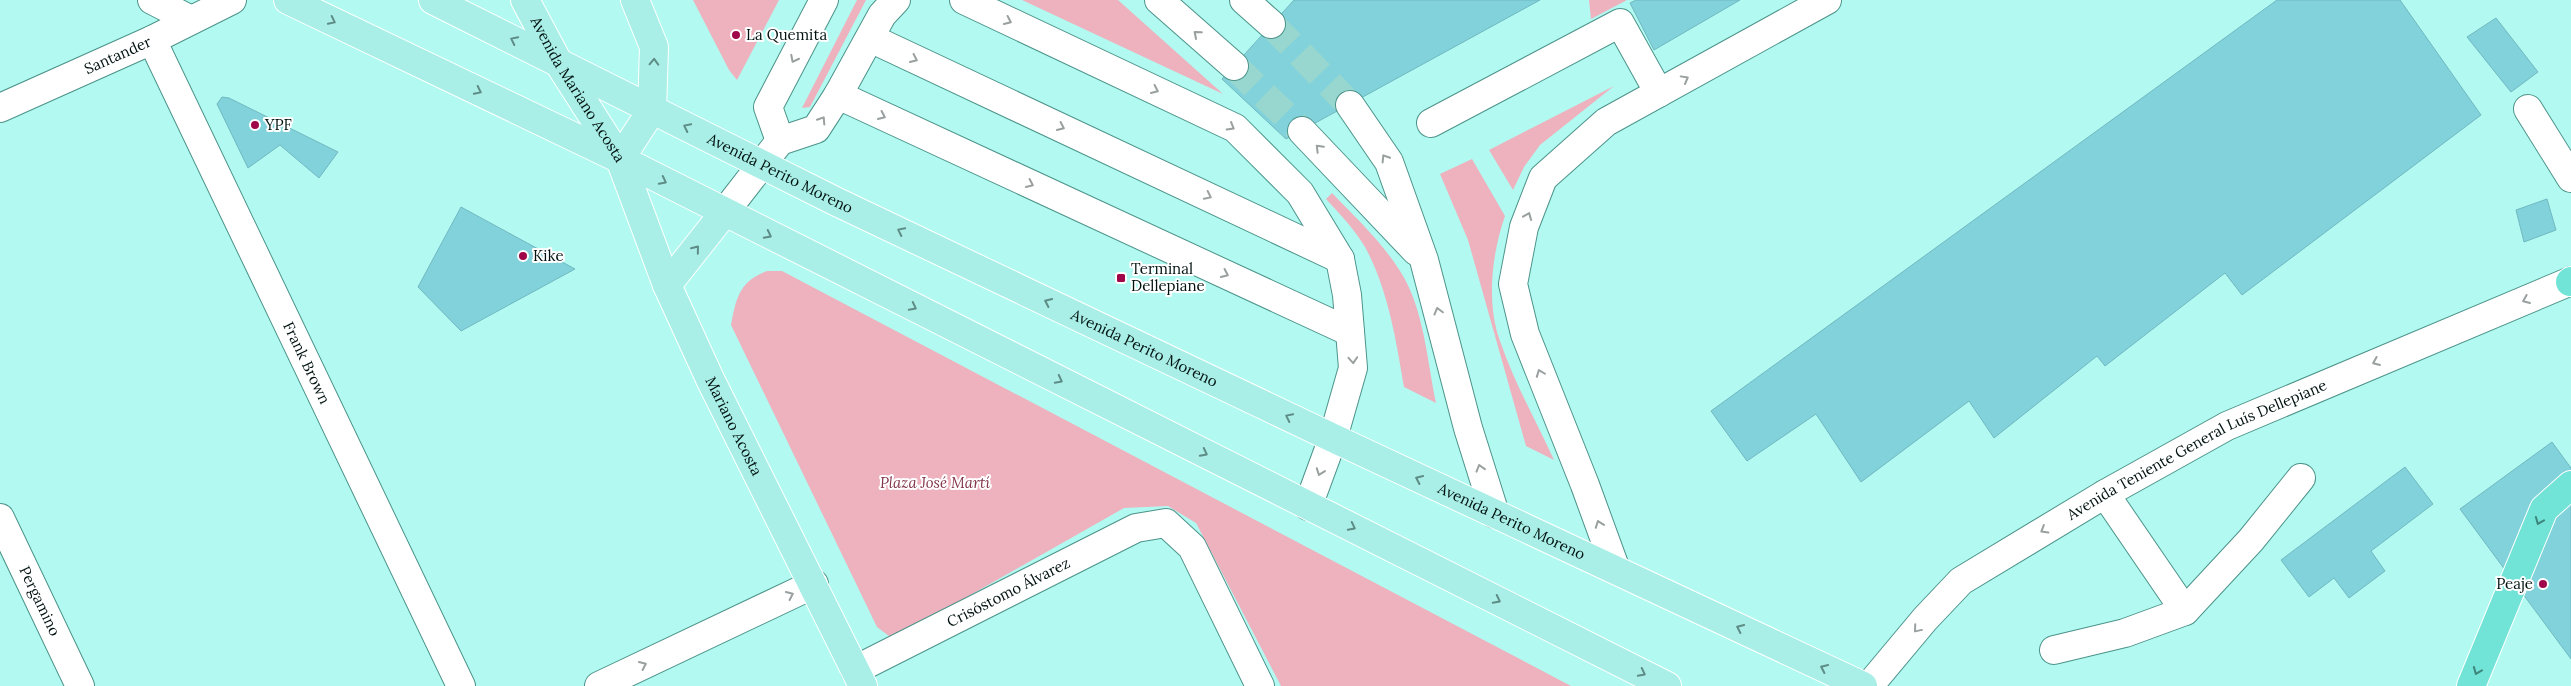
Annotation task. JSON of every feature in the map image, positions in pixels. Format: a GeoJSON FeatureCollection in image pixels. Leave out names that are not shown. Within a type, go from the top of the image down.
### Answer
{"type":"FeatureCollection","features":[{"type":"Feature","properties":{"kind":"highway"},"geometry":{"type":"LineString","coordinates":[[2471,686],[2544,509],[2571,485]]}},
{"type":"Feature","properties":{"kind":"main road"},"geometry":{"type":"LineString","coordinates":[[288,0],[620,159],[1667,686]]}},
{"type":"Feature","properties":{"kind":"main road","name":"Avenida Perito Moreno"},"geometry":{"type":"LineString","coordinates":[[433,0],[762,164],[1333,438],[1863,686]]}},
{"type":"Feature","properties":{"kind":"main road","name":"Avenida Mariano Acosta"},"geometry":{"type":"LineString","coordinates":[[525,0],[558,62],[620,159],[652,110]]}},
{"type":"Feature","properties":{"kind":"main road"},"geometry":{"type":"LineString","coordinates":[[635,0],[654,47],[652,110]]}},
{"type":"Feature","properties":{"kind":"main road","name":"Mariano Acosta"},"geometry":{"type":"LineString","coordinates":[[620,159],[667,285],[710,379],[814,584],[859,678]]}},
{"type":"Feature","properties":{"kind":"main road"},"geometry":{"type":"LineString","coordinates":[[667,285],[724,213]]}},
{"type":"Feature","properties":{"kind":"street"},"geometry":{"type":"LineString","coordinates":[[152,0],[191,20]]}},
{"type":"Feature","properties":{"kind":"street","name":"Santander"},"geometry":{"type":"LineString","coordinates":[[0,108],[152,40],[232,0]]}},
{"type":"Feature","properties":{"kind":"street"},"geometry":{"type":"LineString","coordinates":[[780,141],[768,107],[824,0]]}},
{"type":"Feature","properties":{"kind":"street"},"geometry":{"type":"LineString","coordinates":[[724,213],[780,141],[816,129],[838,95],[882,15],[896,0]]}},
{"type":"Feature","properties":{"kind":"street"},"geometry":{"type":"LineString","coordinates":[[964,0],[1236,128],[1300,193],[1340,260],[1347,295],[1353,368],[1333,438],[1308,506]]}},
{"type":"Feature","properties":{"kind":"street"},"geometry":{"type":"LineString","coordinates":[[1159,0],[1234,66]]}},
{"type":"Feature","properties":{"kind":"street"},"geometry":{"type":"LineString","coordinates":[[1244,0],[1271,24]]}},
{"type":"Feature","properties":{"kind":"street"},"geometry":{"type":"LineString","coordinates":[[1616,570],[1585,485],[1525,334],[1513,284],[1524,227],[1543,178],[1606,122],[1827,0]]}},
{"type":"Feature","properties":{"kind":"street"},"geometry":{"type":"LineString","coordinates":[[1431,123],[1620,24],[1659,93]]}},
{"type":"Feature","properties":{"kind":"street"},"geometry":{"type":"LineString","coordinates":[[870,38],[1340,260]]}},
{"type":"Feature","properties":{"kind":"street","name":"Frank Brown"},"geometry":{"type":"LineString","coordinates":[[152,40],[461,686]]}},
{"type":"Feature","properties":{"kind":"street"},"geometry":{"type":"LineString","coordinates":[[838,95],[1350,332]]}},
{"type":"Feature","properties":{"kind":"street"},"geometry":{"type":"LineString","coordinates":[[1350,105],[1389,162],[1424,260],[1468,428],[1495,514]]}},
{"type":"Feature","properties":{"kind":"street"},"geometry":{"type":"LineString","coordinates":[[2528,109],[2571,178]]}},
{"type":"Feature","properties":{"kind":"street"},"geometry":{"type":"LineString","coordinates":[[1302,131],[1424,260]]}},
{"type":"Feature","properties":{"kind":"street","name":"Avenida Teniente General Luís Dellepiane"},"geometry":{"type":"LineString","coordinates":[[1869,686],[1925,619],[1961,581],[2105,494],[2228,426],[2571,281]]}},
{"type":"Feature","properties":{"kind":"street"},"geometry":{"type":"LineString","coordinates":[[2054,650],[2125,633],[2185,611],[2245,547],[2302,478]]}},
{"type":"Feature","properties":{"kind":"street"},"geometry":{"type":"LineString","coordinates":[[2105,494],[2185,611]]}},
{"type":"Feature","properties":{"kind":"street","name":"Pergamino"},"geometry":{"type":"LineString","coordinates":[[0,518],[80,686]]}},
{"type":"Feature","properties":{"kind":"street","name":"Crisóstomo Álvarez"},"geometry":{"type":"LineString","coordinates":[[859,678],[1136,528],[1166,523],[1192,547],[1260,686]]}},
{"type":"Feature","properties":{"kind":"street"},"geometry":{"type":"LineString","coordinates":[[599,686],[814,584]]}},
{"type":"Feature","properties":{"kind":"green space","name":"La Quemita"},"geometry":{"type":"Polygon","coordinates":[[[693,0],[779,0],[737,80],[729,70],[693,0]]]}},
{"type":"Feature","properties":{"kind":"green space"},"geometry":{"type":"Polygon","coordinates":[[[857,0],[866,0],[810,107],[802,108],[857,0]]]}},
{"type":"Feature","properties":{"kind":"green space"},"geometry":{"type":"Polygon","coordinates":[[[1022,0],[1118,0],[1223,94],[1022,0]]]}},
{"type":"Feature","properties":{"kind":"green space"},"geometry":{"type":"Polygon","coordinates":[[[1589,0],[1627,0],[1591,19],[1589,0]]]}},
{"type":"Feature","properties":{"kind":"green space"},"geometry":{"type":"Polygon","coordinates":[[[1614,86],[1540,145],[1524,167],[1513,190],[1489,150],[1614,86]]]}},
{"type":"Feature","properties":{"kind":"green space"},"geometry":{"type":"Polygon","coordinates":[[[1472,159],[1505,216],[1500,230],[1492,278],[1493,311],[1500,341],[1554,460],[1526,446],[1468,240],[1440,174],[1472,159]]]}},
{"type":"Feature","properties":{"kind":"green space"},"geometry":{"type":"Polygon","coordinates":[[[1332,193],[1385,250],[1408,286],[1420,318],[1436,403],[1404,387],[1390,315],[1380,280],[1361,241],[1326,199],[1332,193]]]}},
{"type":"Feature","properties":{"kind":"green space","name":"Plaza José Martí"},"geometry":{"type":"Polygon","coordinates":[[[767,271],[782,271],[1571,686],[1281,686],[1196,523],[1168,506],[1124,508],[893,639],[877,627],[731,325],[740,292],[750,280],[767,271]]]}},
{"type":"Feature","properties":{"kind":"building"},"geometry":{"type":"Polygon","coordinates":[[[1294,0],[1540,0],[1286,139],[1222,79],[1294,0]]]}},
{"type":"Feature","properties":{"kind":"building"},"geometry":{"type":"Polygon","coordinates":[[[1636,0],[1740,0],[1654,50],[1630,3],[1636,0]]]}},
{"type":"Feature","properties":{"kind":"building"},"geometry":{"type":"Polygon","coordinates":[[[2277,0],[2400,0],[2481,115],[2242,295],[2225,273],[2105,366],[2097,356],[1994,438],[1969,401],[1861,482],[1816,414],[1747,461],[1711,411],[2277,0]]]}},
{"type":"Feature","properties":{"kind":"building"},"geometry":{"type":"Polygon","coordinates":[[[2496,18],[2538,72],[2511,92],[2467,37],[2496,18]]]}},
{"type":"Feature","properties":{"kind":"building","name":"YPF"},"geometry":{"type":"Polygon","coordinates":[[[222,97],[229,98],[338,152],[319,178],[280,145],[248,168],[217,104],[222,97]]]}},
{"type":"Feature","properties":{"kind":"building"},"geometry":{"type":"Polygon","coordinates":[[[2547,199],[2556,230],[2524,242],[2516,210],[2547,199]]]}},
{"type":"Feature","properties":{"kind":"building"},"geometry":{"type":"Polygon","coordinates":[[[461,207],[575,269],[461,331],[418,287],[461,207]]]}},
{"type":"Feature","properties":{"kind":"building","name":"Peaje"},"geometry":{"type":"Polygon","coordinates":[[[2552,442],[2571,468],[2571,659],[2460,509],[2552,442]]]}},
{"type":"Feature","properties":{"kind":"building"},"geometry":{"type":"Polygon","coordinates":[[[2405,467],[2433,504],[2371,551],[2385,571],[2349,598],[2334,578],[2309,597],[2281,560],[2405,467]]]}},
{"type":"Feature","properties":{"kind":"tunnel"},"geometry":{"type":"LineString","coordinates":[[1271,24],[1350,105]]}},
{"type":"Feature","properties":{"kind":"tunnel"},"geometry":{"type":"LineString","coordinates":[[1234,66],[1302,131]]}},
{"type":"Feature","properties":{"kind":"place","name":"La Quemita"},"geometry":{"type":"Point","coordinates":[736,35]}},
{"type":"Feature","properties":{"kind":"place","name":"YPF"},"geometry":{"type":"Point","coordinates":[255,125]}},
{"type":"Feature","properties":{"kind":"place","name":"Kike"},"geometry":{"type":"Point","coordinates":[523,256]}},
{"type":"Feature","properties":{"kind":"place","name":"Terminal Dellepiane"},"geometry":{"type":"Point","coordinates":[1121,278]}},
{"type":"Feature","properties":{"kind":"place","name":"Peaje"},"geometry":{"type":"Point","coordinates":[2543,584]}}]}
